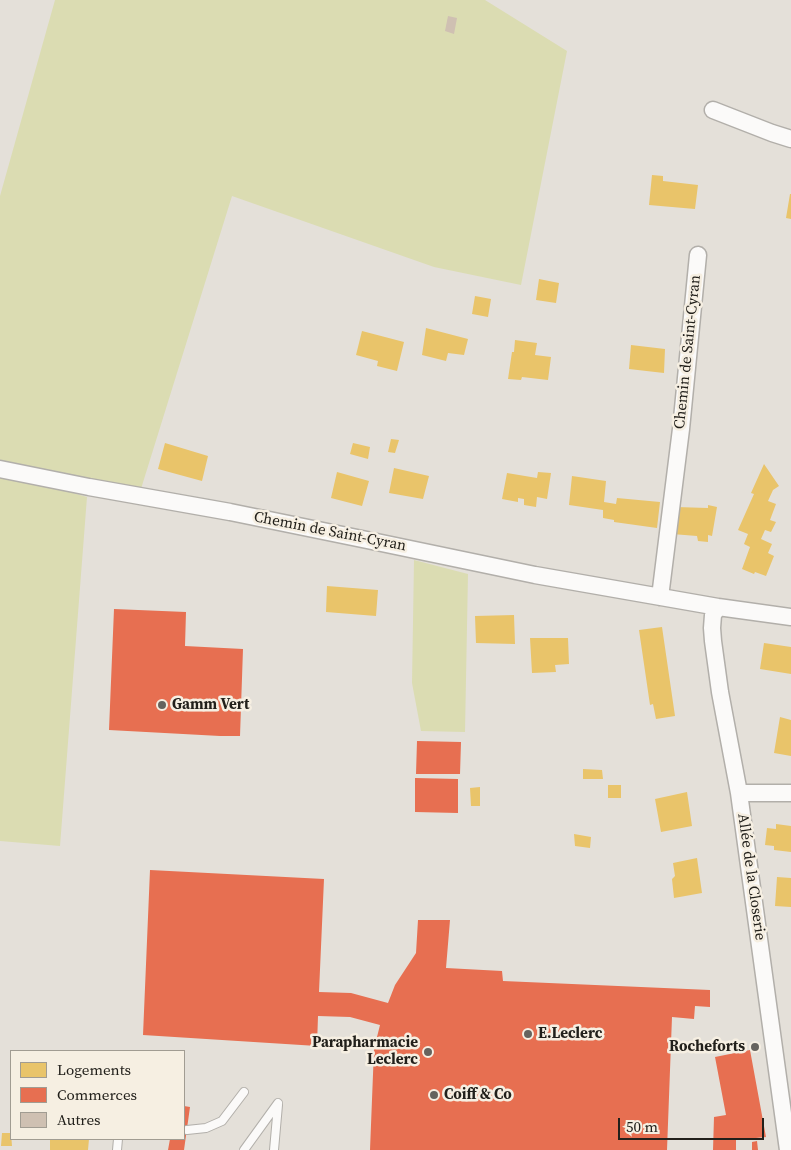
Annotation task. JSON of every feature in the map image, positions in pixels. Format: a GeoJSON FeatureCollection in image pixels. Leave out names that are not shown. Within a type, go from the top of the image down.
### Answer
{"type":"FeatureCollection","features":[{"type":"Feature","properties":{"kind":"street"},"geometry":{"type":"LineString","coordinates":[[713,110],[791,139]]}},
{"type":"Feature","properties":{"kind":"street","name":"Chemin de Saint-Cyran"},"geometry":{"type":"LineString","coordinates":[[660,597],[681,429],[698,255]]}},
{"type":"Feature","properties":{"kind":"street","name":"Chemin de Saint-Cyran"},"geometry":{"type":"LineString","coordinates":[[0,469],[239,514],[535,576],[718,607],[791,617]]}},
{"type":"Feature","properties":{"kind":"street","name":"Allée de la Closerie"},"geometry":{"type":"LineString","coordinates":[[718,607],[713,615],[713,641],[720,692],[739,793],[788,1150]]}},
{"type":"Feature","properties":{"kind":"street"},"geometry":{"type":"LineString","coordinates":[[739,793],[791,793]]}},
{"type":"Feature","properties":{"kind":"lane"},"geometry":{"type":"LineString","coordinates":[[187,1130],[206,1128],[222,1121],[244,1092]]}},
{"type":"Feature","properties":{"kind":"lane"},"geometry":{"type":"LineString","coordinates":[[244,1150],[278,1103],[274,1150]]}},
{"type":"Feature","properties":{"kind":"green space"},"geometry":{"type":"Polygon","coordinates":[[[55,0],[485,0],[567,51],[521,285],[434,267],[232,196],[140,492],[0,463],[0,196],[55,0]]]}},
{"type":"Feature","properties":{"kind":"green space"},"geometry":{"type":"Polygon","coordinates":[[[0,472],[87,497],[60,846],[0,841],[0,472]]]}},
{"type":"Feature","properties":{"kind":"green space"},"geometry":{"type":"Polygon","coordinates":[[[414,560],[468,574],[465,732],[421,731],[412,683],[414,560]]]}},
{"type":"Feature","properties":{"kind":"building: Logements"},"geometry":{"type":"Polygon","coordinates":[[[652,175],[663,176],[663,181],[698,185],[695,209],[649,205],[652,175]]]}},
{"type":"Feature","properties":{"kind":"building: Logements"},"geometry":{"type":"Polygon","coordinates":[[[791,194],[791,219],[786,218],[791,194]]]}},
{"type":"Feature","properties":{"kind":"building: Logements"},"geometry":{"type":"Polygon","coordinates":[[[539,279],[559,283],[556,303],[536,300],[539,279]]]}},
{"type":"Feature","properties":{"kind":"building: Logements"},"geometry":{"type":"Polygon","coordinates":[[[475,296],[491,299],[488,317],[472,314],[475,296]]]}},
{"type":"Feature","properties":{"kind":"building: Logements"},"geometry":{"type":"Polygon","coordinates":[[[426,328],[468,339],[464,355],[448,353],[446,361],[422,355],[426,328]]]}},
{"type":"Feature","properties":{"kind":"building: Logements"},"geometry":{"type":"Polygon","coordinates":[[[362,331],[404,342],[397,371],[377,366],[378,361],[356,355],[362,331]]]}},
{"type":"Feature","properties":{"kind":"building: Logements"},"geometry":{"type":"Polygon","coordinates":[[[515,340],[537,343],[535,355],[551,357],[548,380],[522,377],[521,380],[508,379],[515,340]]]}},
{"type":"Feature","properties":{"kind":"building: Logements"},"geometry":{"type":"Polygon","coordinates":[[[631,345],[665,349],[664,373],[629,369],[631,345]]]}},
{"type":"Feature","properties":{"kind":"building: Logements"},"geometry":{"type":"Polygon","coordinates":[[[391,439],[399,440],[395,453],[388,452],[391,439]]]}},
{"type":"Feature","properties":{"kind":"building: Logements"},"geometry":{"type":"Polygon","coordinates":[[[165,443],[208,456],[202,481],[158,469],[165,443]]]}},
{"type":"Feature","properties":{"kind":"building: Logements"},"geometry":{"type":"Polygon","coordinates":[[[353,443],[370,447],[368,459],[350,454],[353,443]]]}},
{"type":"Feature","properties":{"kind":"building: Logements"},"geometry":{"type":"Polygon","coordinates":[[[764,464],[779,486],[773,490],[768,501],[776,504],[770,520],[776,522],[771,532],[765,530],[761,539],[772,544],[768,553],[774,556],[766,576],[742,569],[750,547],[744,544],[748,534],[738,530],[754,494],[751,493],[764,464]]]}},
{"type":"Feature","properties":{"kind":"building: Logements"},"geometry":{"type":"Polygon","coordinates":[[[394,468],[429,476],[423,499],[389,493],[394,468]]]}},
{"type":"Feature","properties":{"kind":"building: Logements"},"geometry":{"type":"Polygon","coordinates":[[[337,472],[369,481],[362,506],[331,498],[337,472]]]}},
{"type":"Feature","properties":{"kind":"building: Logements"},"geometry":{"type":"Polygon","coordinates":[[[538,472],[551,473],[547,499],[537,497],[536,507],[524,505],[524,499],[518,498],[518,502],[502,499],[507,473],[537,478],[538,472]]]}},
{"type":"Feature","properties":{"kind":"building: Logements"},"geometry":{"type":"Polygon","coordinates":[[[572,476],[606,481],[604,502],[616,504],[617,498],[660,502],[657,528],[614,522],[614,520],[603,518],[603,510],[569,505],[572,476]]]}},
{"type":"Feature","properties":{"kind":"building: Logements"},"geometry":{"type":"Polygon","coordinates":[[[708,505],[717,507],[712,536],[708,535],[708,542],[698,541],[697,536],[672,534],[676,507],[708,508],[708,505]]]}},
{"type":"Feature","properties":{"kind":"building: Logements"},"geometry":{"type":"Polygon","coordinates":[[[327,586],[378,590],[376,616],[326,612],[327,586]]]}},
{"type":"Feature","properties":{"kind":"building: Logements"},"geometry":{"type":"Polygon","coordinates":[[[514,615],[515,644],[476,643],[475,616],[514,615]]]}},
{"type":"Feature","properties":{"kind":"building: Logements"},"geometry":{"type":"Polygon","coordinates":[[[662,627],[675,716],[656,719],[653,704],[650,705],[639,630],[662,627]]]}},
{"type":"Feature","properties":{"kind":"building: Logements"},"geometry":{"type":"Polygon","coordinates":[[[530,638],[568,638],[569,664],[555,665],[556,672],[532,673],[530,638]]]}},
{"type":"Feature","properties":{"kind":"building: Logements"},"geometry":{"type":"Polygon","coordinates":[[[764,643],[791,647],[791,674],[760,669],[764,643]]]}},
{"type":"Feature","properties":{"kind":"building: Logements"},"geometry":{"type":"Polygon","coordinates":[[[780,717],[791,720],[791,756],[774,753],[780,717]]]}},
{"type":"Feature","properties":{"kind":"building: Logements"},"geometry":{"type":"Polygon","coordinates":[[[583,769],[602,770],[603,779],[583,779],[583,769]]]}},
{"type":"Feature","properties":{"kind":"building: Logements"},"geometry":{"type":"Polygon","coordinates":[[[608,785],[621,785],[621,798],[608,798],[608,785]]]}},
{"type":"Feature","properties":{"kind":"building: Logements"},"geometry":{"type":"Polygon","coordinates":[[[480,787],[480,806],[471,806],[470,788],[480,787]]]}},
{"type":"Feature","properties":{"kind":"building: Logements"},"geometry":{"type":"Polygon","coordinates":[[[687,792],[692,826],[661,832],[655,799],[687,792]]]}},
{"type":"Feature","properties":{"kind":"building: Logements"},"geometry":{"type":"Polygon","coordinates":[[[776,824],[791,826],[791,852],[774,850],[774,846],[765,845],[767,828],[776,829],[776,824]]]}},
{"type":"Feature","properties":{"kind":"building: Logements"},"geometry":{"type":"Polygon","coordinates":[[[574,834],[591,837],[590,848],[575,846],[574,834]]]}},
{"type":"Feature","properties":{"kind":"building: Logements"},"geometry":{"type":"Polygon","coordinates":[[[697,858],[702,893],[674,898],[672,879],[675,876],[673,863],[697,858]]]}},
{"type":"Feature","properties":{"kind":"building: Logements"},"geometry":{"type":"Polygon","coordinates":[[[777,877],[791,878],[791,907],[775,906],[777,877]]]}},
{"type":"Feature","properties":{"kind":"building: Logements"},"geometry":{"type":"Polygon","coordinates":[[[2,1133],[10,1133],[12,1146],[1,1146],[2,1133]]]}},
{"type":"Feature","properties":{"kind":"building: Logements"},"geometry":{"type":"Polygon","coordinates":[[[50,1140],[89,1140],[88,1150],[50,1150],[50,1140]]]}},
{"type":"Feature","properties":{"kind":"building: Commerces"},"geometry":{"type":"Polygon","coordinates":[[[114,609],[186,612],[185,646],[243,649],[240,736],[109,730],[114,609]]]}},
{"type":"Feature","properties":{"kind":"building: Commerces"},"geometry":{"type":"Polygon","coordinates":[[[417,741],[461,742],[460,774],[416,774],[417,741]]]}},
{"type":"Feature","properties":{"kind":"building: Commerces"},"geometry":{"type":"Polygon","coordinates":[[[415,778],[458,779],[458,813],[415,812],[415,778]]]}},
{"type":"Feature","properties":{"kind":"building: Commerces","name":"E.Leclerc"},"geometry":{"type":"Polygon","coordinates":[[[150,870],[324,879],[319,992],[351,993],[388,1003],[395,985],[416,953],[418,920],[450,920],[446,968],[502,971],[503,981],[710,990],[710,1007],[695,1006],[694,1019],[672,1017],[667,1150],[370,1150],[374,1049],[380,1025],[350,1017],[318,1016],[317,1046],[143,1035],[150,870]]]}},
{"type":"Feature","properties":{"kind":"building: Commerces"},"geometry":{"type":"Polygon","coordinates":[[[750,1050],[766,1137],[736,1140],[736,1150],[713,1150],[714,1117],[726,1115],[715,1057],[750,1050]]]}},
{"type":"Feature","properties":{"kind":"building: Commerces"},"geometry":{"type":"Polygon","coordinates":[[[185,1106],[190,1107],[184,1150],[168,1150],[170,1140],[185,1140],[185,1106]]]}},
{"type":"Feature","properties":{"kind":"building: Commerces"},"geometry":{"type":"Polygon","coordinates":[[[757,1141],[758,1150],[752,1150],[752,1142],[757,1141]]]}},
{"type":"Feature","properties":{"kind":"building: Autres"},"geometry":{"type":"Polygon","coordinates":[[[448,16],[457,18],[454,34],[445,31],[448,16]]]}},
{"type":"Feature","properties":{"kind":"place","name":"Gamm Vert"},"geometry":{"type":"Point","coordinates":[162,705]}},
{"type":"Feature","properties":{"kind":"place","name":"E.Leclerc"},"geometry":{"type":"Point","coordinates":[528,1034]}},
{"type":"Feature","properties":{"kind":"place","name":"Rocheforts"},"geometry":{"type":"Point","coordinates":[755,1047]}},
{"type":"Feature","properties":{"kind":"place","name":"Parapharmacie Leclerc"},"geometry":{"type":"Point","coordinates":[428,1052]}},
{"type":"Feature","properties":{"kind":"place","name":"Coiff & Co"},"geometry":{"type":"Point","coordinates":[434,1095]}}]}
